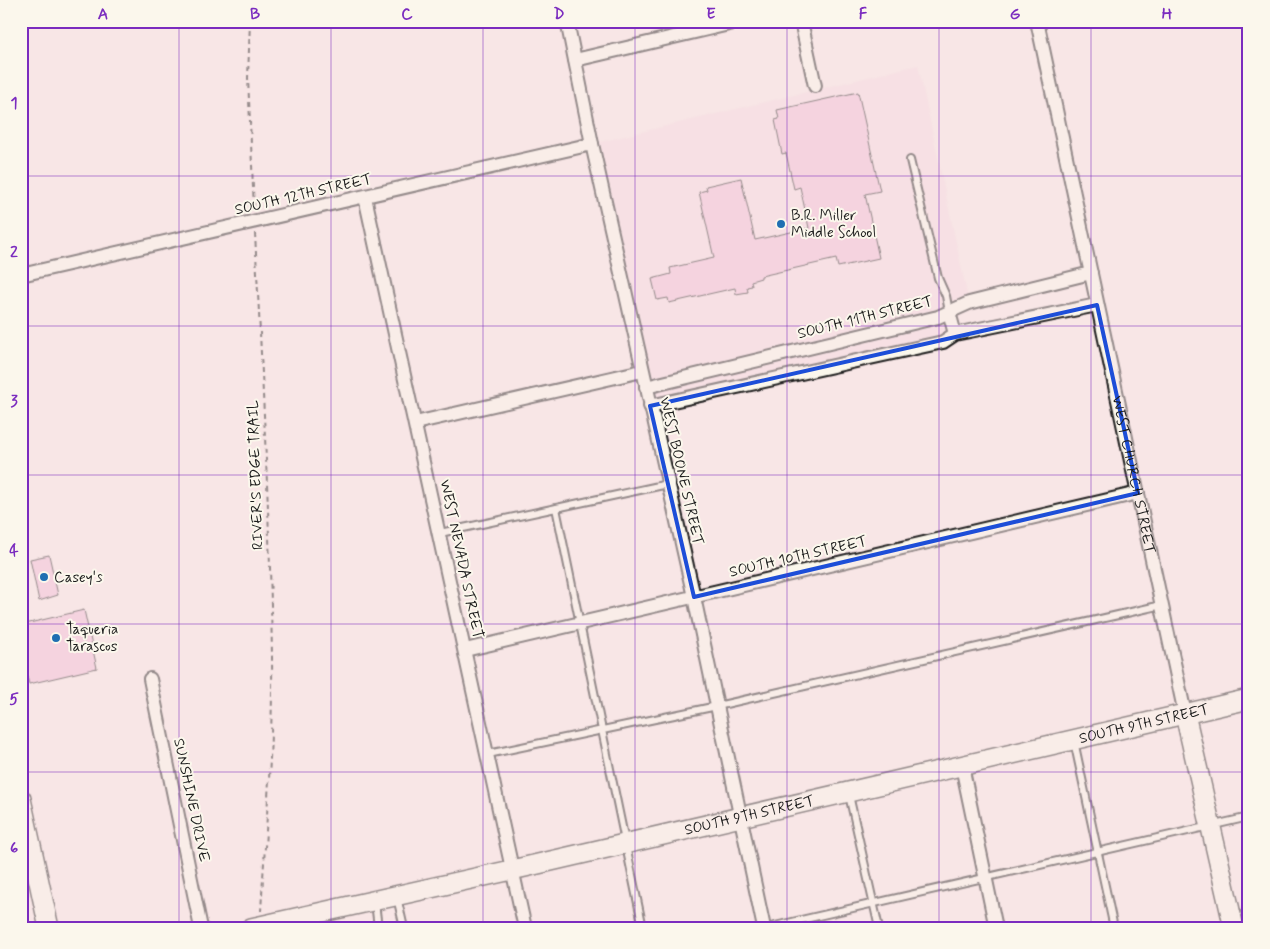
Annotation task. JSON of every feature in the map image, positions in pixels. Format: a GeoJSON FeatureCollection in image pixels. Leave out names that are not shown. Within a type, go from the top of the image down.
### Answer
{"type":"FeatureCollection","features":[{"type":"Feature","properties":{"kind":"main road","name":"SOUTH 9TH STREET"},"geometry":{"type":"LineString","coordinates":[[256,927],[285,924],[375,900],[1249,699]]}},
{"type":"Feature","properties":{"kind":"main road","name":"WEST CHURCH STREET"},"geometry":{"type":"LineString","coordinates":[[1185,714],[1234,928]]}},
{"type":"Feature","properties":{"kind":"main road"},"geometry":{"type":"LineString","coordinates":[[21,799],[49,928]]}},
{"type":"Feature","properties":{"kind":"street","name":"WEST BOONE STREET"},"geometry":{"type":"LineString","coordinates":[[567,21],[592,144],[694,597],[765,928]]}},
{"type":"Feature","properties":{"kind":"street"},"geometry":{"type":"LineString","coordinates":[[575,60],[742,21]]}},
{"type":"Feature","properties":{"kind":"street"},"geometry":{"type":"LineString","coordinates":[[801,21],[815,86]]}},
{"type":"Feature","properties":{"kind":"street","name":"WEST CHURCH STREET"},"geometry":{"type":"LineString","coordinates":[[1037,21],[1185,714]]}},
{"type":"Feature","properties":{"kind":"street","name":"SOUTH 12TH STREET"},"geometry":{"type":"LineString","coordinates":[[21,275],[592,144]]}},
{"type":"Feature","properties":{"kind":"street","name":"WEST NEVADA STREET"},"geometry":{"type":"LineString","coordinates":[[365,197],[525,928]]}},
{"type":"Feature","properties":{"kind":"street","name":"SOUTH 11TH STREET"},"geometry":{"type":"LineString","coordinates":[[646,387],[928,320],[969,303],[1091,273]]}},
{"type":"Feature","properties":{"kind":"street"},"geometry":{"type":"LineString","coordinates":[[650,406],[943,342],[956,334],[1098,304]]}},
{"type":"Feature","properties":{"kind":"street"},"geometry":{"type":"LineString","coordinates":[[949,312],[956,334]]}},
{"type":"Feature","properties":{"kind":"street"},"geometry":{"type":"LineString","coordinates":[[415,423],[642,371]]}},
{"type":"Feature","properties":{"kind":"street","name":"SOUTH 10TH STREET"},"geometry":{"type":"LineString","coordinates":[[465,650],[1138,493]]}},
{"type":"Feature","properties":{"kind":"street","name":"SUNSHINE DRIVE"},"geometry":{"type":"LineString","coordinates":[[150,679],[202,928]]}},
{"type":"Feature","properties":{"kind":"street"},"geometry":{"type":"LineString","coordinates":[[962,766],[996,928]]}},
{"type":"Feature","properties":{"kind":"lane"},"geometry":{"type":"LineString","coordinates":[[681,21],[684,35]]}},
{"type":"Feature","properties":{"kind":"lane"},"geometry":{"type":"LineString","coordinates":[[910,160],[938,278],[946,296],[949,312]]}},
{"type":"Feature","properties":{"kind":"lane"},"geometry":{"type":"LineString","coordinates":[[440,533],[668,484]]}},
{"type":"Feature","properties":{"kind":"lane"},"geometry":{"type":"LineString","coordinates":[[556,508],[643,928]]}},
{"type":"Feature","properties":{"kind":"lane"},"geometry":{"type":"LineString","coordinates":[[488,754],[717,706],[1162,605]]}},
{"type":"Feature","properties":{"kind":"lane"},"geometry":{"type":"LineString","coordinates":[[1074,740],[1114,928]]}},
{"type":"Feature","properties":{"kind":"lane"},"geometry":{"type":"LineString","coordinates":[[848,792],[879,928]]}},
{"type":"Feature","properties":{"kind":"lane"},"geometry":{"type":"LineString","coordinates":[[765,928],[1249,817]]}},
{"type":"Feature","properties":{"kind":"lane"},"geometry":{"type":"LineString","coordinates":[[397,895],[404,928]]}},
{"type":"Feature","properties":{"kind":"lane"},"geometry":{"type":"LineString","coordinates":[[375,900],[378,928]]}},
{"type":"Feature","properties":{"kind":"path","name":"RIVER'S EDGE TRAIL"},"geometry":{"type":"LineString","coordinates":[[250,21],[248,78],[266,454],[272,659],[270,756],[256,927]]}},
{"type":"Feature","properties":{"kind":"highlighted area"},"geometry":{"type":"Polygon","coordinates":[[[1097,305],[1138,493],[694,597],[650,406],[1097,305]]]}},
{"type":"Feature","properties":{"kind":"shaded area","name":"B.R. Miller Middle School"},"geometry":{"type":"Polygon","coordinates":[[[918,65],[969,303],[946,337],[648,400],[592,144],[918,65]]]}},
{"type":"Feature","properties":{"kind":"building"},"geometry":{"type":"Polygon","coordinates":[[[858,92],[880,191],[865,194],[879,258],[838,267],[836,259],[761,276],[761,278],[751,281],[752,286],[747,287],[748,292],[736,294],[735,288],[669,303],[668,298],[657,300],[652,279],[671,274],[670,268],[714,258],[699,192],[707,190],[706,186],[741,178],[755,240],[809,228],[800,187],[794,189],[786,153],[782,154],[775,120],[779,119],[777,110],[858,92]]]}},
{"type":"Feature","properties":{"kind":"building","name":"Casey's"},"geometry":{"type":"Polygon","coordinates":[[[49,555],[58,595],[39,601],[30,559],[49,555]]]}},
{"type":"Feature","properties":{"kind":"building","name":"Taqueria Tarascos"},"geometry":{"type":"Polygon","coordinates":[[[84,610],[97,668],[29,684],[21,651],[21,625],[84,610]]]}},
{"type":"Feature","properties":{"kind":"place","name":"B.R. Miller Middle School"},"geometry":{"type":"Point","coordinates":[781,224]}},
{"type":"Feature","properties":{"kind":"place","name":"Casey's"},"geometry":{"type":"Point","coordinates":[44,577]}},
{"type":"Feature","properties":{"kind":"place","name":"Taqueria Tarascos"},"geometry":{"type":"Point","coordinates":[56,638]}}]}
